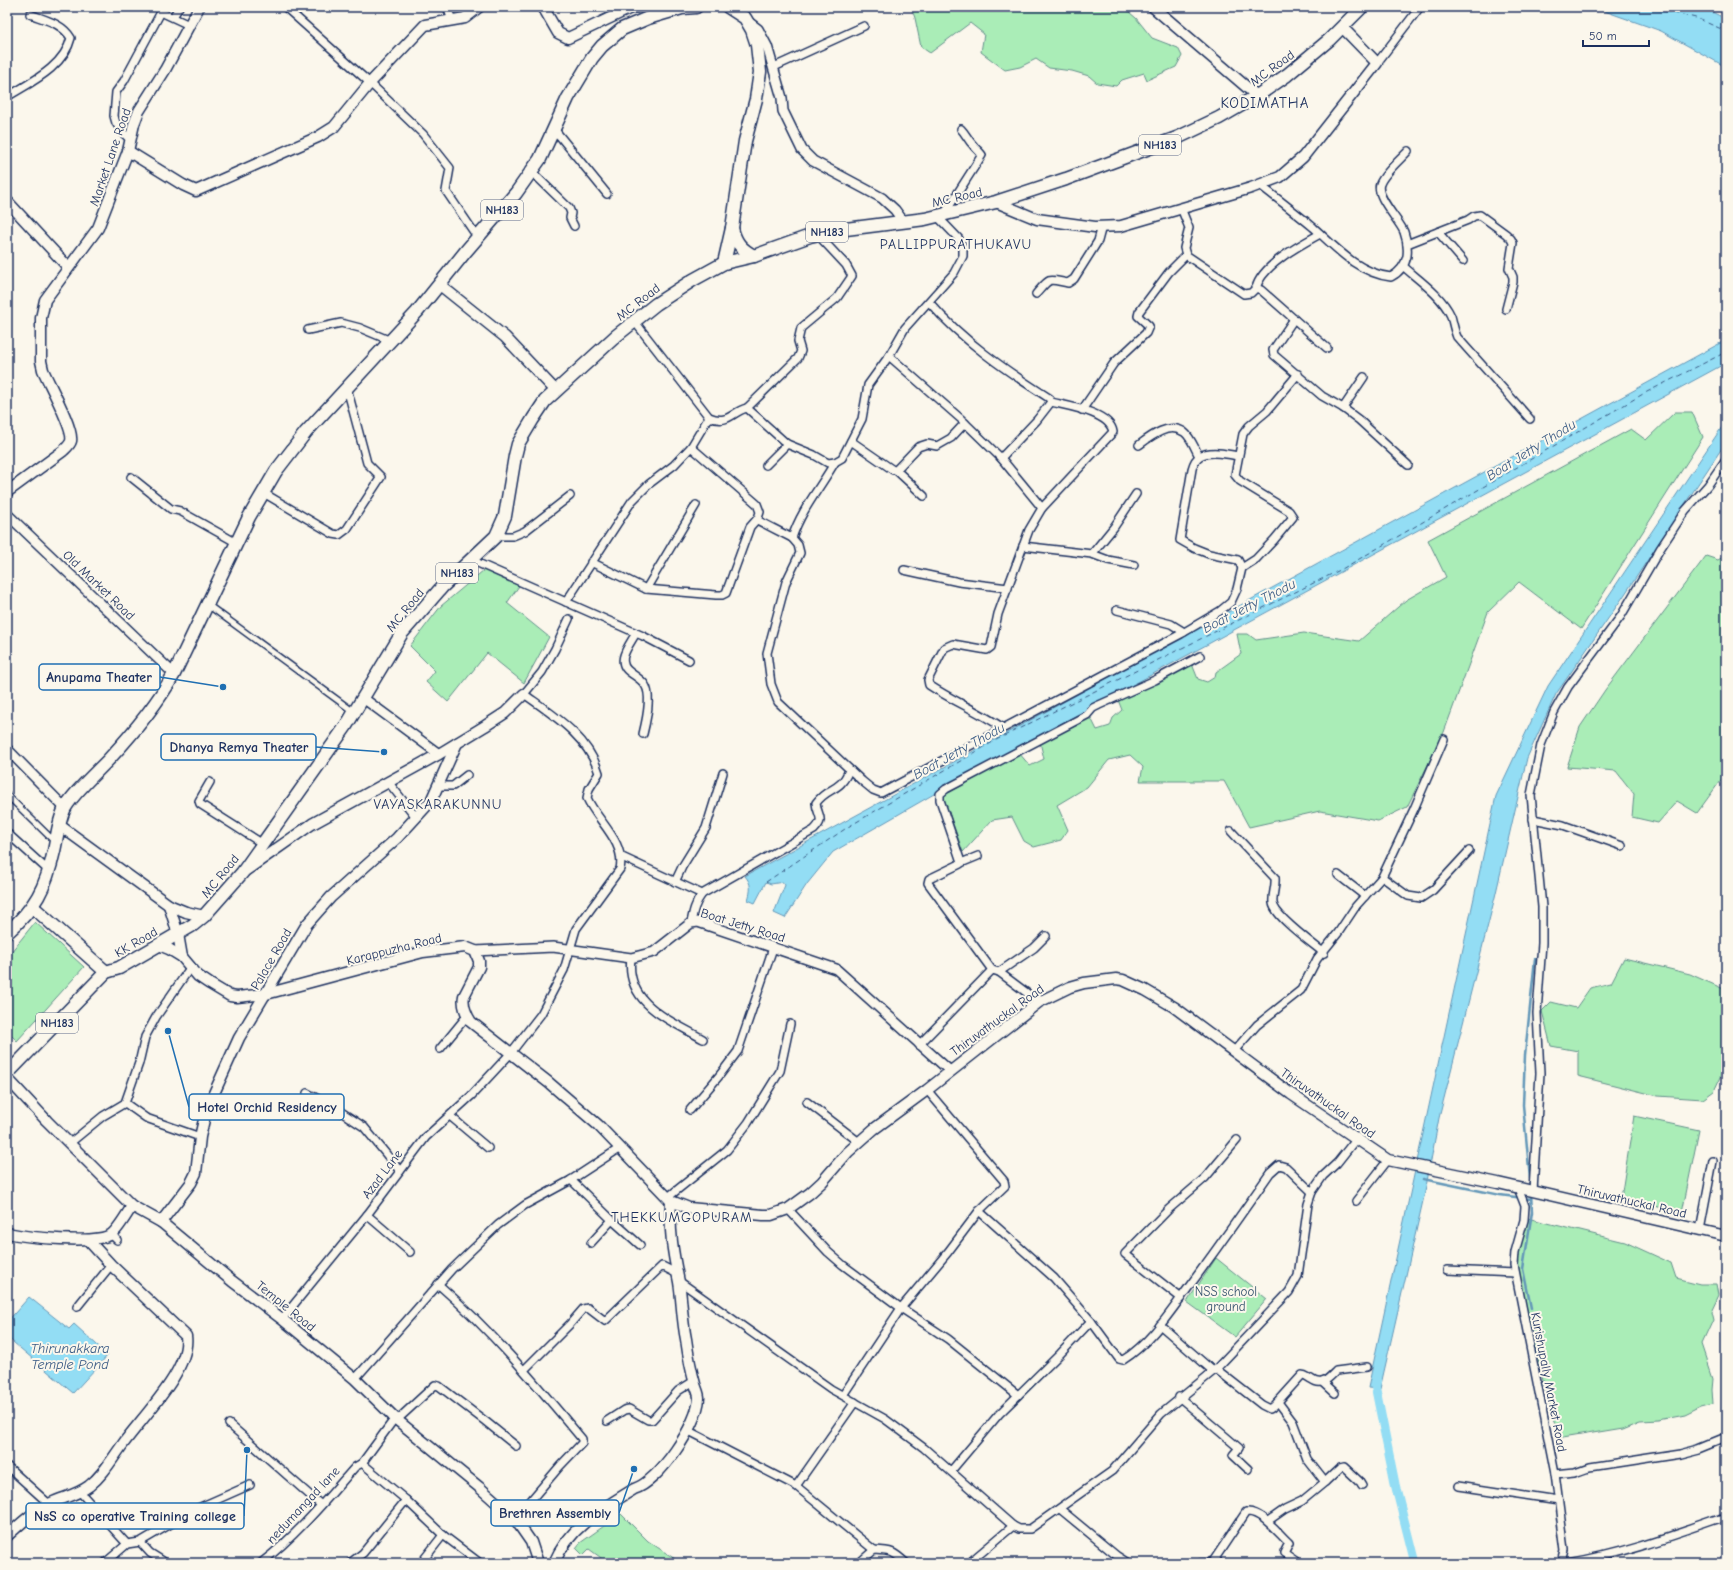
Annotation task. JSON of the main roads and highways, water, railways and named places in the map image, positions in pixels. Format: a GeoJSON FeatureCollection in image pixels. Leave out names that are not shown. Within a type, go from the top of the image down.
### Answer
{"type":"FeatureCollection","features":[{"type":"Feature","properties":{"kind":"highway","name":"NH183"},"geometry":{"type":"LineString","coordinates":[[7,933],[33,907],[43,887],[49,871],[64,808],[116,751],[152,708],[174,674],[262,492],[276,471],[306,432],[391,341],[440,285],[466,251],[516,193],[532,172],[579,78],[602,46],[622,30],[633,24],[682,8],[696,7]]}},
{"type":"Feature","properties":{"kind":"highway"},"geometry":{"type":"LineString","coordinates":[[724,263],[732,228],[745,141],[756,99],[760,72],[757,45],[752,30],[745,18],[728,7]]}},
{"type":"Feature","properties":{"kind":"highway","name":"MC Road"},"geometry":{"type":"LineString","coordinates":[[178,934],[204,916],[242,873],[333,745],[402,632],[442,587],[496,536],[505,516],[518,444],[545,401],[616,336],[667,296],[724,263],[754,256],[817,234],[940,216],[996,202],[1066,179],[1179,137],[1212,122],[1257,96],[1299,66],[1343,28],[1362,7]]}},
{"type":"Feature","properties":{"kind":"highway"},"geometry":{"type":"LineString","coordinates":[[732,228],[734,239],[742,250],[754,256]]}},
{"type":"Feature","properties":{"kind":"highway"},"geometry":{"type":"LineString","coordinates":[[33,907],[106,972]]}},
{"type":"Feature","properties":{"kind":"highway","name":"KK Road"},"geometry":{"type":"LineString","coordinates":[[106,972],[119,968],[178,934]]}},
{"type":"Feature","properties":{"kind":"highway","name":"NH183"},"geometry":{"type":"LineString","coordinates":[[7,1074],[106,972]]}},
{"type":"Feature","properties":{"kind":"main road","name":"Market Lane Road"},"geometry":{"type":"LineString","coordinates":[[7,492],[63,451],[70,444],[71,440],[68,426],[43,370],[41,360],[41,318],[45,300],[98,228],[128,151],[139,111],[165,70],[200,7]]}},
{"type":"Feature","properties":{"kind":"main road"},"geometry":{"type":"LineString","coordinates":[[128,151],[183,186],[196,191],[318,137],[334,127],[370,83],[425,25],[465,18],[479,7]]}},
{"type":"Feature","properties":{"kind":"main road"},"geometry":{"type":"LineString","coordinates":[[543,7],[558,33],[568,38],[631,8],[637,7]]}},
{"type":"Feature","properties":{"kind":"main road"},"geometry":{"type":"LineString","coordinates":[[1153,7],[1257,96]]}},
{"type":"Feature","properties":{"kind":"main road"},"geometry":{"type":"LineString","coordinates":[[996,202],[1037,219],[1102,226],[1121,226],[1280,177],[1304,157],[1377,63],[1343,28]]}},
{"type":"Feature","properties":{"kind":"main road"},"geometry":{"type":"LineString","coordinates":[[9,207],[68,268]]}},
{"type":"Feature","properties":{"kind":"main road"},"geometry":{"type":"LineString","coordinates":[[440,285],[505,337],[556,391]]}},
{"type":"Feature","properties":{"kind":"main road"},"geometry":{"type":"LineString","coordinates":[[242,873],[312,824],[389,783],[505,713],[524,694]]}},
{"type":"Feature","properties":{"kind":"main road","name":"Palace Road"},"geometry":{"type":"LineString","coordinates":[[161,1222],[191,1183],[196,1173],[200,1137],[206,1111],[239,1038],[307,924],[331,897],[397,838],[431,801],[457,743]]}},
{"type":"Feature","properties":{"kind":"main road"},"geometry":{"type":"LineString","coordinates":[[59,825],[169,905],[186,912],[204,916]]}},
{"type":"Feature","properties":{"kind":"main road","name":"Karappuzha Road"},"geometry":{"type":"LineString","coordinates":[[169,905],[178,934],[182,957]]}},
{"type":"Feature","properties":{"kind":"main road","name":"Karappuzha Road"},"geometry":{"type":"LineString","coordinates":[[160,945],[182,957],[198,976],[230,996],[246,997],[266,994],[423,952],[460,947],[465,947],[476,951],[480,961],[479,967],[464,996],[463,1001],[467,1016],[475,1025],[510,1054],[568,1099],[620,1148],[669,1199]]}},
{"type":"Feature","properties":{"kind":"main road","name":"Thiruvathuckal Road"},"geometry":{"type":"LineString","coordinates":[[669,1199],[689,1208],[743,1214],[771,1215],[788,1209],[822,1182],[859,1142],[887,1118],[927,1090],[1039,1002],[1057,992],[1084,983],[1116,979],[1123,980],[1145,990],[1174,1007],[1356,1139],[1388,1160],[1532,1191],[1726,1236]]}},
{"type":"Feature","properties":{"kind":"main road","name":"Temple Road"},"geometry":{"type":"LineString","coordinates":[[7,1078],[47,1121],[132,1206],[161,1222],[232,1281],[282,1318],[355,1379],[396,1419],[479,1486],[515,1518],[531,1542],[538,1563]]}},
{"type":"Feature","properties":{"kind":"main road"},"geometry":{"type":"LineString","coordinates":[[554,1563],[565,1543],[587,1520],[634,1489],[642,1487],[665,1465],[678,1447],[693,1419],[699,1397],[694,1381],[686,1339],[671,1240],[669,1199]]}},
{"type":"Feature","properties":{"kind":"main road"},"geometry":{"type":"LineString","coordinates":[[7,1233],[20,1236],[54,1239],[88,1240],[114,1237],[132,1206]]}},
{"type":"Feature","properties":{"kind":"main road"},"geometry":{"type":"LineString","coordinates":[[7,1536],[29,1517],[49,1504],[80,1492],[106,1470],[122,1445],[166,1389],[182,1359],[186,1336],[111,1265],[88,1240]]}},
{"type":"Feature","properties":{"kind":"water"},"geometry":{"type":"Polygon","coordinates":[[[1593,7],[1702,7],[1726,19],[1726,67],[1661,31],[1593,7]]]}},
{"type":"Feature","properties":{"kind":"water","name":"Boat Jetty Thodu"},"geometry":{"type":"Polygon","coordinates":[[[1726,340],[1726,363],[974,771],[833,852],[807,884],[785,918],[774,913],[785,885],[783,882],[771,884],[766,882],[755,903],[748,900],[750,887],[745,876],[1726,340]]]}},
{"type":"Feature","properties":{"kind":"water"},"geometry":{"type":"Polygon","coordinates":[[[1726,421],[1726,442],[1623,597],[1556,694],[1527,758],[1495,897],[1439,1118],[1425,1192],[1380,1389],[1368,1388],[1496,796],[1548,686],[1726,421]]]}},
{"type":"Feature","properties":{"kind":"water","name":"Thirunakkara Temple Pond"},"geometry":{"type":"Polygon","coordinates":[[[29,1297],[69,1329],[74,1324],[108,1355],[73,1393],[7,1337],[7,1322],[29,1297]]]}},
{"type":"Feature","properties":{"kind":"waterway"},"geometry":{"type":"LineString","coordinates":[[1530,1179],[1523,1105],[1525,1055],[1535,959]]}},
{"type":"Feature","properties":{"kind":"waterway"},"geometry":{"type":"LineString","coordinates":[[1423,1179],[1500,1195],[1531,1199]]}},
{"type":"Feature","properties":{"kind":"waterway"},"geometry":{"type":"LineString","coordinates":[[1531,1194],[1532,1212],[1523,1269],[1531,1308]]}},
{"type":"Feature","properties":{"kind":"waterway"},"geometry":{"type":"LineString","coordinates":[[1377,1377],[1375,1385],[1395,1484],[1415,1563]]}},
{"type":"Feature","properties":{"kind":"place","name":"Anupama Theater"},"geometry":{"type":"Point","coordinates":[223,687]}},
{"type":"Feature","properties":{"kind":"place","name":"Dhanya Remya Theater"},"geometry":{"type":"Point","coordinates":[384,752]}},
{"type":"Feature","properties":{"kind":"place","name":"Hotel Orchid Residency"},"geometry":{"type":"Point","coordinates":[168,1031]}},
{"type":"Feature","properties":{"kind":"place","name":"NsS co operative Training college"},"geometry":{"type":"Point","coordinates":[247,1450]}},
{"type":"Feature","properties":{"kind":"place","name":"Brethren Assembly"},"geometry":{"type":"Point","coordinates":[634,1469]}},
{"type":"Feature","properties":{"kind":"district","name":"KODIMATHA"},"geometry":{"type":"Point","coordinates":[1265,103]}},
{"type":"Feature","properties":{"kind":"district","name":"PALLIPPURATHUKAVU"},"geometry":{"type":"Point","coordinates":[956,244]}},
{"type":"Feature","properties":{"kind":"district","name":"VAYASKARAKUNNU"},"geometry":{"type":"Point","coordinates":[438,804]}},
{"type":"Feature","properties":{"kind":"district","name":"THEKKUMGOPURAM"},"geometry":{"type":"Point","coordinates":[682,1217]}},
{"type":"Feature","properties":{"kind":"park label","name":"NSS school ground"},"geometry":{"type":"Point","coordinates":[1226,1298]}}]}
